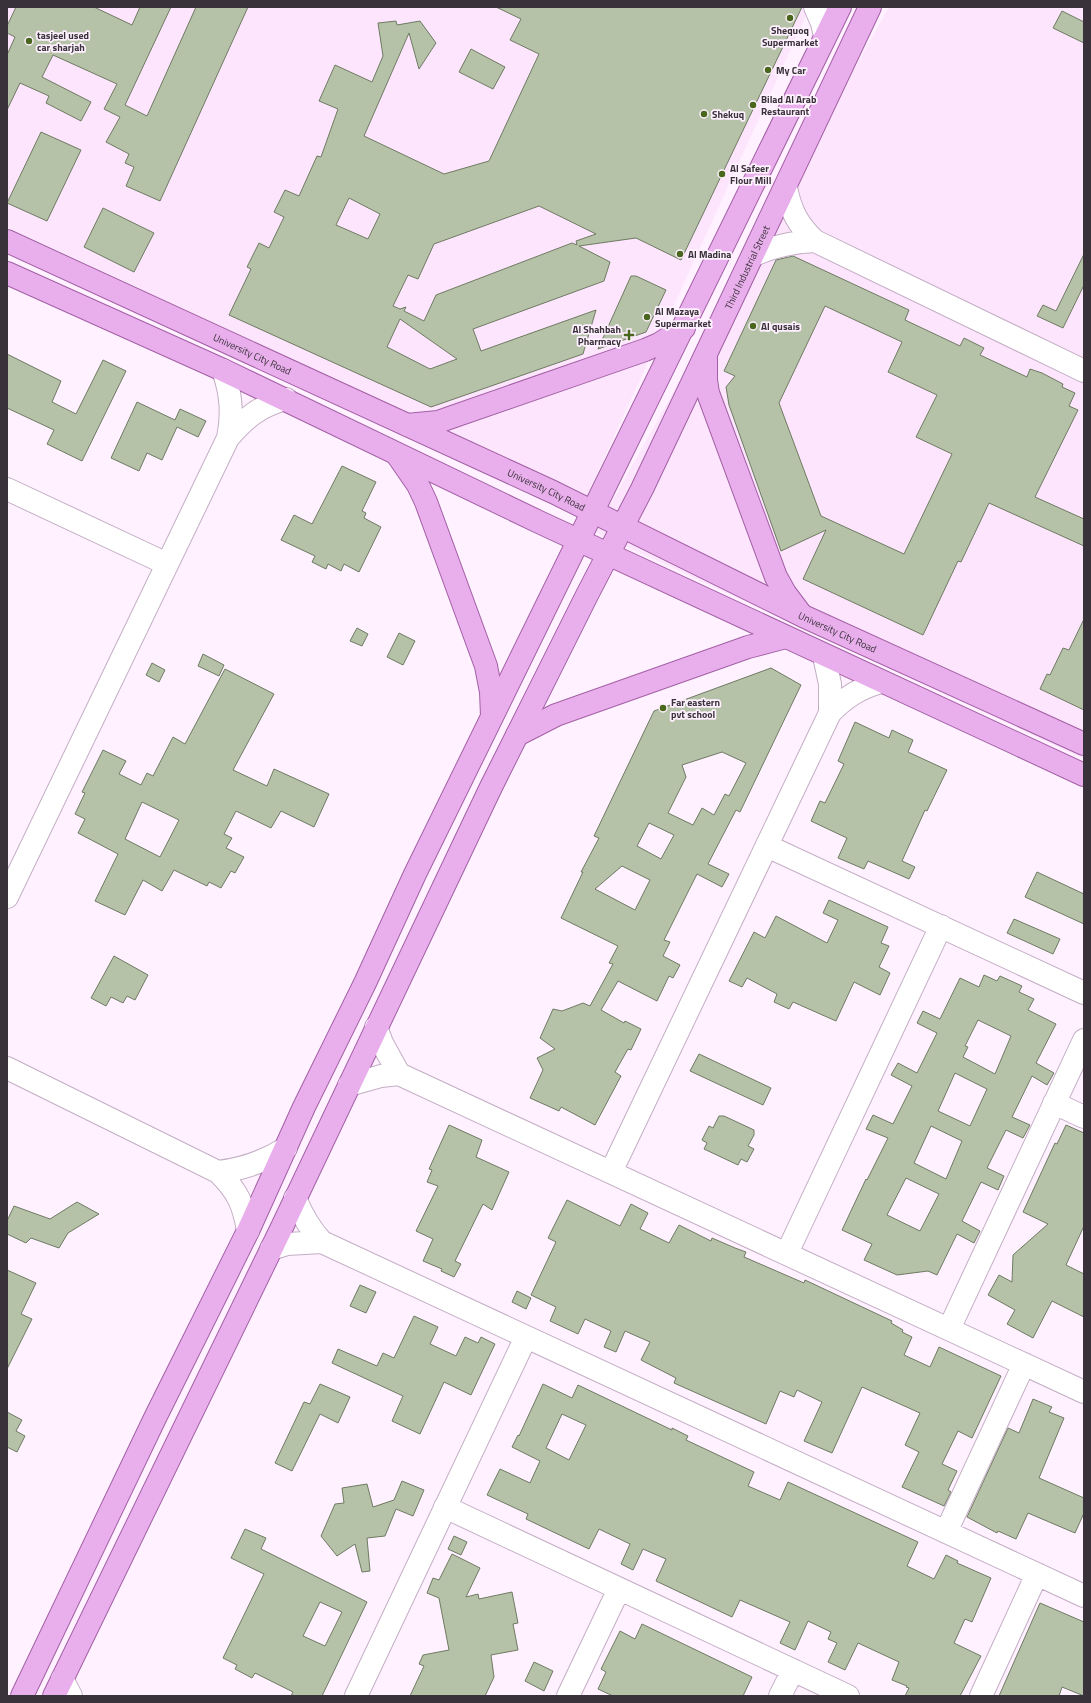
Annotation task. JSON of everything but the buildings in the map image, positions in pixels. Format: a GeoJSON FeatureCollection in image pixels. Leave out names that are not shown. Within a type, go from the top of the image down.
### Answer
{"type":"FeatureCollection","features":[{"type":"Feature","properties":{"kind":"main road"},"geometry":{"type":"LineString","coordinates":[[22,1696],[155,1418],[248,1231],[415,874],[684,328],[840,7]]}},
{"type":"Feature","properties":{"kind":"main road","name":"Third Industrial Street"},"geometry":{"type":"LineString","coordinates":[[62,1690],[376,1027],[517,735],[635,503],[754,255],[870,7]]}},
{"type":"Feature","properties":{"kind":"main road","name":"University City Road"},"geometry":{"type":"LineString","coordinates":[[7,241],[407,424],[563,497],[803,616],[1084,744]]}},
{"type":"Feature","properties":{"kind":"main road"},"geometry":{"type":"LineString","coordinates":[[7,262],[45,278],[55,276],[59,266]]}},
{"type":"Feature","properties":{"kind":"main road"},"geometry":{"type":"LineString","coordinates":[[7,273],[286,399],[396,454],[608,555],[1084,776]]}},
{"type":"Feature","properties":{"kind":"main road"},"geometry":{"type":"LineString","coordinates":[[407,424],[438,422],[645,350],[659,344],[684,328]]}},
{"type":"Feature","properties":{"kind":"main road"},"geometry":{"type":"LineString","coordinates":[[706,356],[706,380],[708,394],[731,456],[780,586],[803,616]]}},
{"type":"Feature","properties":{"kind":"main road"},"geometry":{"type":"LineString","coordinates":[[396,454],[418,485],[426,502],[472,625],[489,679],[492,718]]}},
{"type":"Feature","properties":{"kind":"main road"},"geometry":{"type":"LineString","coordinates":[[606,487],[608,493],[617,502],[629,505],[635,503]]}},
{"type":"Feature","properties":{"kind":"main road"},"geometry":{"type":"LineString","coordinates":[[550,527],[559,522],[563,517],[565,504],[563,497]]}},
{"type":"Feature","properties":{"kind":"main road"},"geometry":{"type":"LineString","coordinates":[[633,566],[636,553],[644,544],[650,541]]}},
{"type":"Feature","properties":{"kind":"main road"},"geometry":{"type":"LineString","coordinates":[[568,564],[581,565],[592,573],[595,579]]}},
{"type":"Feature","properties":{"kind":"main road"},"geometry":{"type":"LineString","coordinates":[[517,735],[556,715],[748,647],[786,638]]}},
{"type":"Feature","properties":{"kind":"main road"},"geometry":{"type":"LineString","coordinates":[[295,1128],[302,1131],[307,1137],[308,1144],[298,1171],[295,1198]]}},
{"type":"Feature","properties":{"kind":"street"},"geometry":{"type":"LineString","coordinates":[[815,7],[822,23],[825,36]]}},
{"type":"Feature","properties":{"kind":"street"},"geometry":{"type":"LineString","coordinates":[[786,187],[789,203],[795,218],[804,231],[815,241],[1082,364]]}},
{"type":"Feature","properties":{"kind":"street"},"geometry":{"type":"LineString","coordinates":[[754,255],[784,244],[815,241]]}},
{"type":"Feature","properties":{"kind":"street"},"geometry":{"type":"LineString","coordinates":[[223,370],[229,386],[232,403],[228,438]]}},
{"type":"Feature","properties":{"kind":"street"},"geometry":{"type":"LineString","coordinates":[[7,897],[166,564],[228,438],[240,424],[253,413],[269,404],[286,399]]}},
{"type":"Feature","properties":{"kind":"street"},"geometry":{"type":"LineString","coordinates":[[7,490],[166,564]]}},
{"type":"Feature","properties":{"kind":"street"},"geometry":{"type":"LineString","coordinates":[[824,656],[830,684],[830,713]]}},
{"type":"Feature","properties":{"kind":"street"},"geometry":{"type":"LineString","coordinates":[[611,1172],[830,713],[853,693],[881,682]]}},
{"type":"Feature","properties":{"kind":"street"},"geometry":{"type":"LineString","coordinates":[[766,846],[1084,993]]}},
{"type":"Feature","properties":{"kind":"street"},"geometry":{"type":"LineString","coordinates":[[787,1253],[941,926]]}},
{"type":"Feature","properties":{"kind":"street"},"geometry":{"type":"LineString","coordinates":[[376,1027],[382,1043],[399,1074]]}},
{"type":"Feature","properties":{"kind":"street"},"geometry":{"type":"LineString","coordinates":[[949,1329],[1084,1040]]}},
{"type":"Feature","properties":{"kind":"street"},"geometry":{"type":"LineString","coordinates":[[7,1068],[218,1172],[230,1184],[240,1198],[248,1231]]}},
{"type":"Feature","properties":{"kind":"street"},"geometry":{"type":"LineString","coordinates":[[349,1085],[399,1074],[1084,1392]]}},
{"type":"Feature","properties":{"kind":"street"},"geometry":{"type":"LineString","coordinates":[[1054,1103],[1084,1118]]}},
{"type":"Feature","properties":{"kind":"street"},"geometry":{"type":"LineString","coordinates":[[218,1172],[236,1170],[254,1165],[271,1158],[286,1148]]}},
{"type":"Feature","properties":{"kind":"street"},"geometry":{"type":"LineString","coordinates":[[295,1198],[302,1216],[311,1230],[322,1242],[1084,1596]]}},
{"type":"Feature","properties":{"kind":"street"},"geometry":{"type":"LineString","coordinates":[[271,1249],[288,1244],[322,1242]]}},
{"type":"Feature","properties":{"kind":"street"},"geometry":{"type":"LineString","coordinates":[[356,1696],[526,1337]]}},
{"type":"Feature","properties":{"kind":"street"},"geometry":{"type":"LineString","coordinates":[[946,1532],[1024,1364]]}},
{"type":"Feature","properties":{"kind":"street"},"geometry":{"type":"LineString","coordinates":[[445,1507],[848,1696]]}},
{"type":"Feature","properties":{"kind":"street"},"geometry":{"type":"LineString","coordinates":[[981,1696],[1037,1574]]}},
{"type":"Feature","properties":{"kind":"street"},"geometry":{"type":"LineString","coordinates":[[568,1696],[619,1589]]}},
{"type":"Feature","properties":{"kind":"street"},"geometry":{"type":"LineString","coordinates":[[780,1696],[793,1670]]}},
{"type":"Feature","properties":{"kind":"shaded area"},"geometry":{"type":"Polygon","coordinates":[[[7,7],[810,7],[587,496],[7,227],[7,7]]]}},
{"type":"Feature","properties":{"kind":"shaded area"},"geometry":{"type":"Polygon","coordinates":[[[889,7],[1084,7],[1084,759],[595,532],[889,7]]]}},
{"type":"Feature","properties":{"kind":"place","name":"Shequoq Supermarket"},"geometry":{"type":"Point","coordinates":[790,18]}},
{"type":"Feature","properties":{"kind":"place","name":"tasjeel used car sharjah"},"geometry":{"type":"Point","coordinates":[29,41]}},
{"type":"Feature","properties":{"kind":"place","name":"My Car"},"geometry":{"type":"Point","coordinates":[768,70]}},
{"type":"Feature","properties":{"kind":"place","name":"Bilad Al Arab Restaurant"},"geometry":{"type":"Point","coordinates":[753,105]}},
{"type":"Feature","properties":{"kind":"place","name":"Shekuq"},"geometry":{"type":"Point","coordinates":[704,114]}},
{"type":"Feature","properties":{"kind":"place","name":"Al Safeer Flour Mill"},"geometry":{"type":"Point","coordinates":[722,174]}},
{"type":"Feature","properties":{"kind":"place","name":"Al Madina"},"geometry":{"type":"Point","coordinates":[680,254]}},
{"type":"Feature","properties":{"kind":"place","name":"Al Mazaya Supermarket"},"geometry":{"type":"Point","coordinates":[647,317]}},
{"type":"Feature","properties":{"kind":"place","name":"Al qusais"},"geometry":{"type":"Point","coordinates":[753,326]}},
{"type":"Feature","properties":{"kind":"place","name":"Al Shahbah Pharmacy"},"geometry":{"type":"Point","coordinates":[629,335]}},
{"type":"Feature","properties":{"kind":"place","name":"Far eastern pvt school"},"geometry":{"type":"Point","coordinates":[663,708]}}]}
